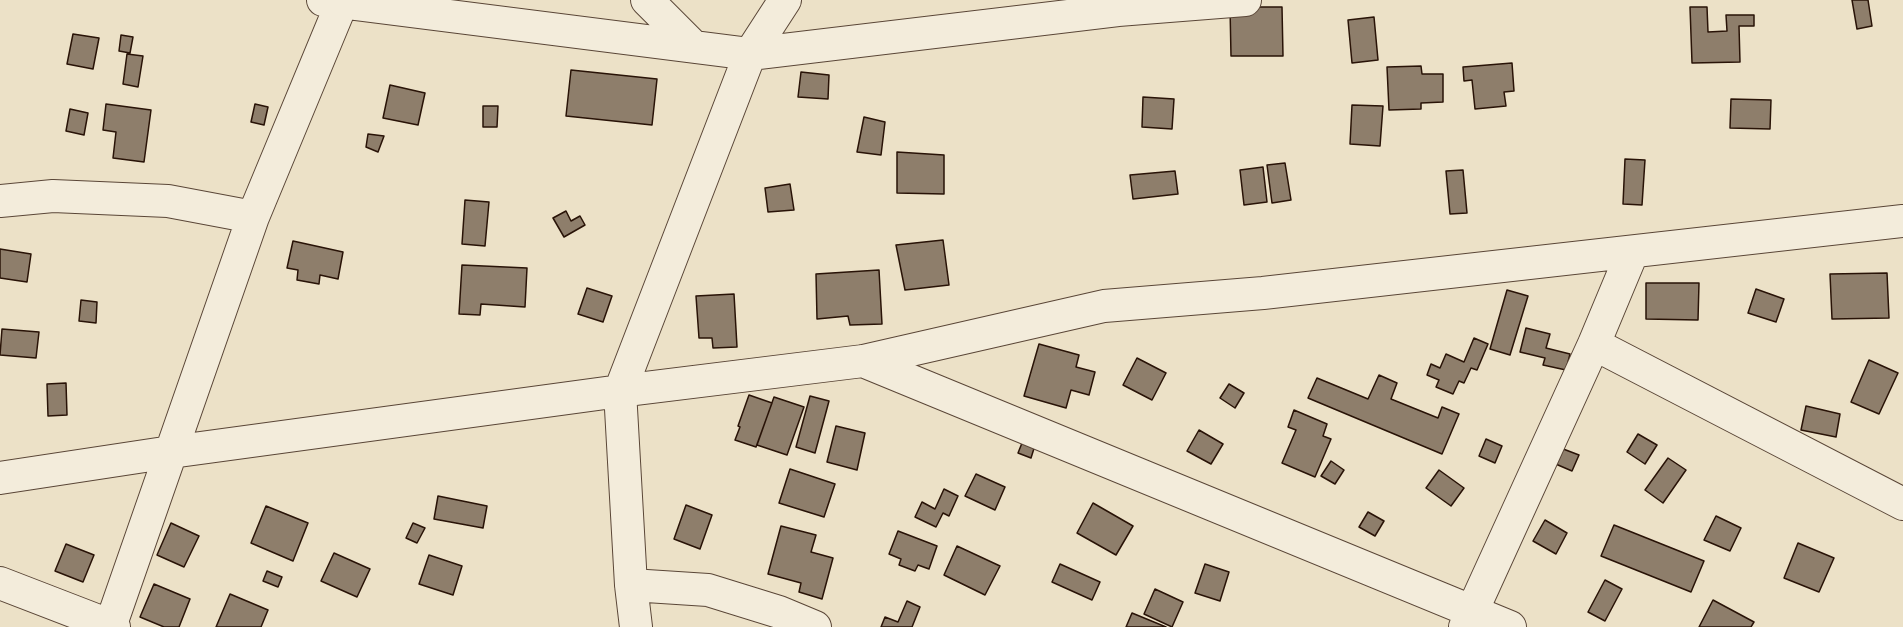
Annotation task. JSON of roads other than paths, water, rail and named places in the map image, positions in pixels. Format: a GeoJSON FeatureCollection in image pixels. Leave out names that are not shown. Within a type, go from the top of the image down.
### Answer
{"type":"FeatureCollection","features":[{"type":"Feature","properties":{"kind":"street"},"geometry":{"type":"LineString","coordinates":[[646,0],[693,46]]}},
{"type":"Feature","properties":{"kind":"street"},"geometry":{"type":"LineString","coordinates":[[636,627],[631,585],[620,391],[750,54],[785,0]]}},
{"type":"Feature","properties":{"kind":"street"},"geometry":{"type":"LineString","coordinates":[[0,583],[112,626],[253,217],[336,1],[750,54],[1118,10],[1245,0]]}},
{"type":"Feature","properties":{"kind":"street"},"geometry":{"type":"LineString","coordinates":[[0,201],[52,196],[168,201],[253,217]]}},
{"type":"Feature","properties":{"kind":"street"},"geometry":{"type":"LineString","coordinates":[[0,478],[171,452],[620,391],[863,361],[1104,306],[1275,292],[1903,221]]}},
{"type":"Feature","properties":{"kind":"street"},"geometry":{"type":"LineString","coordinates":[[1469,619],[1594,344],[1632,252]]}},
{"type":"Feature","properties":{"kind":"street"},"geometry":{"type":"LineString","coordinates":[[1594,344],[1903,504]]}},
{"type":"Feature","properties":{"kind":"street"},"geometry":{"type":"LineString","coordinates":[[863,361],[1469,619],[1510,627]]}},
{"type":"Feature","properties":{"kind":"street"},"geometry":{"type":"LineString","coordinates":[[631,585],[708,590],[779,612],[815,627]]}}]}
